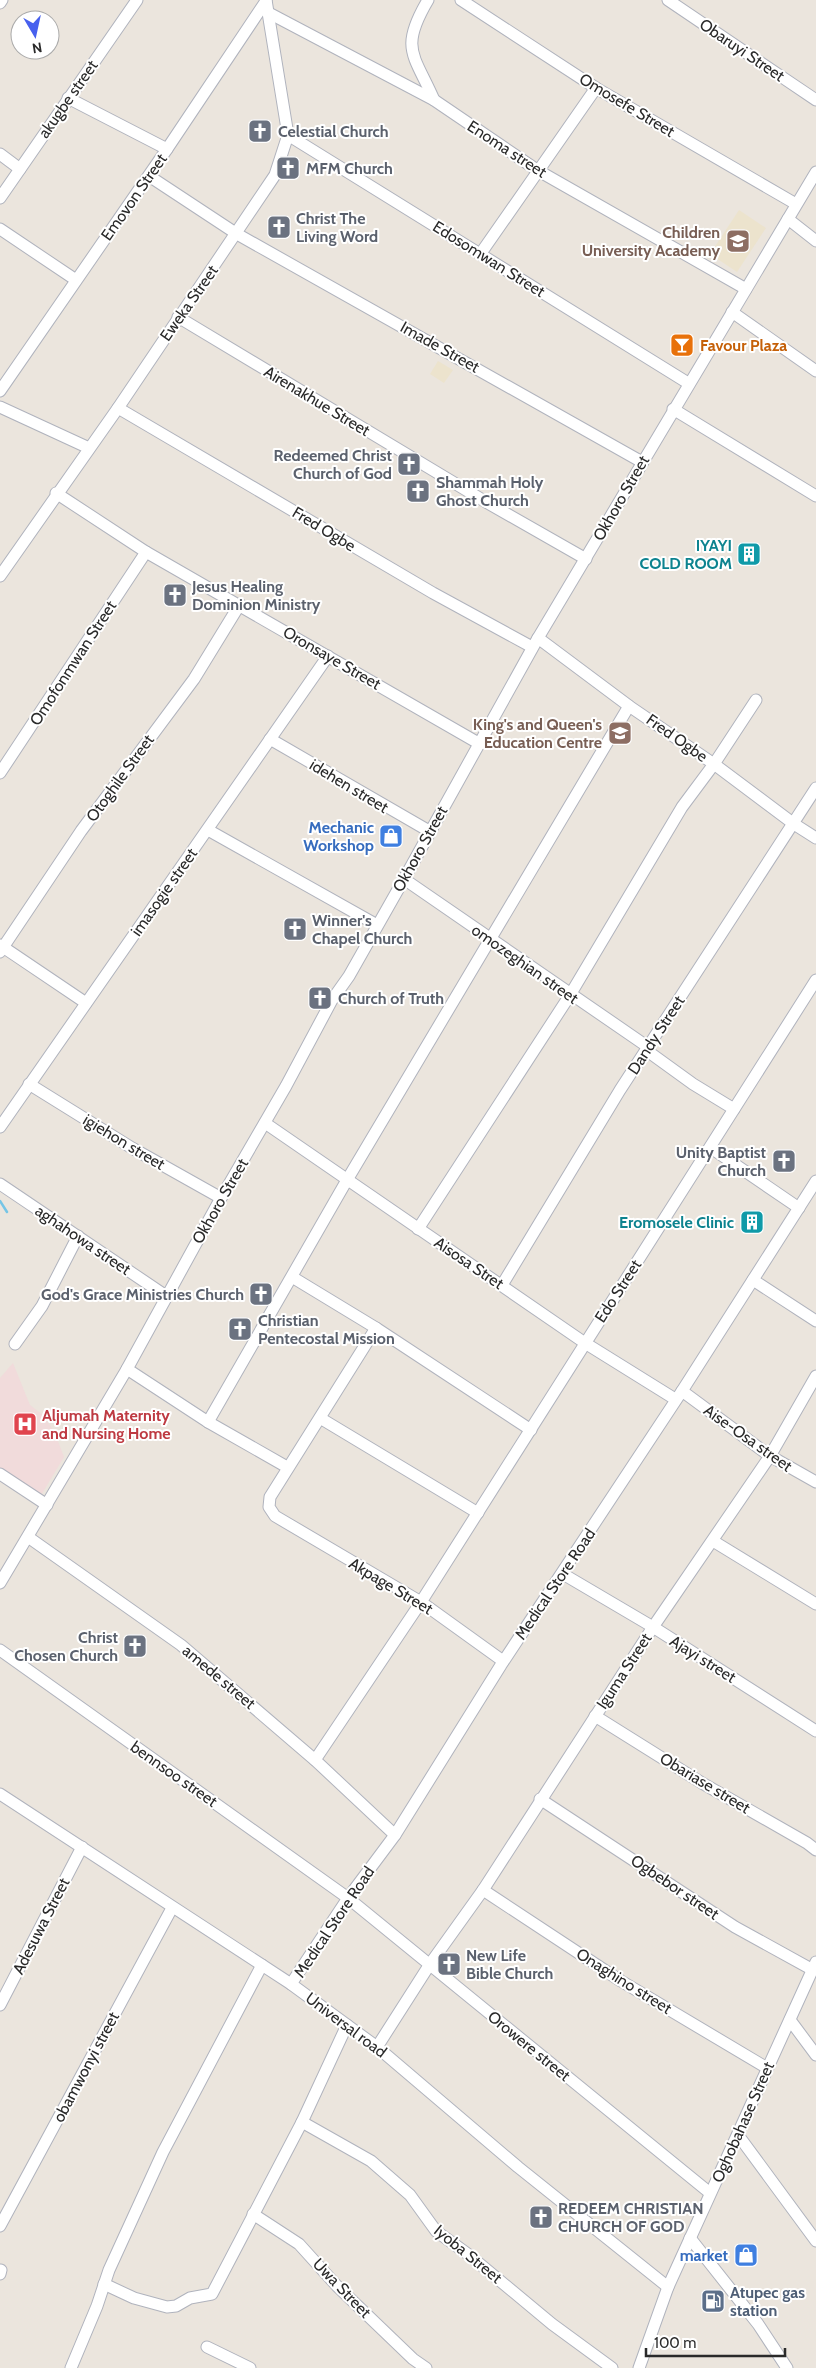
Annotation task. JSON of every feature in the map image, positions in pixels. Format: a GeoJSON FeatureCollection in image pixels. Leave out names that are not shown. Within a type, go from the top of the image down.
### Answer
{"type":"FeatureCollection","features":[{"type":"Feature","properties":{"kind":"street","name":"akugbe street"},"geometry":{"type":"LineString","coordinates":[[0,198],[136,0]]}},
{"type":"Feature","properties":{"kind":"street"},"geometry":{"type":"LineString","coordinates":[[428,0],[418,17],[412,33],[411,51],[434,100]]}},
{"type":"Feature","properties":{"kind":"street","name":"Omosefe Street"},"geometry":{"type":"LineString","coordinates":[[461,0],[596,88],[796,204]]}},
{"type":"Feature","properties":{"kind":"street","name":"Obaruyi Street"},"geometry":{"type":"LineString","coordinates":[[668,0],[816,100]]}},
{"type":"Feature","properties":{"kind":"street","name":"Enoma street"},"geometry":{"type":"LineString","coordinates":[[266,4],[434,100],[537,170],[746,289]]}},
{"type":"Feature","properties":{"kind":"street","name":"Eweka Street"},"geometry":{"type":"LineString","coordinates":[[0,576],[118,408],[275,175],[288,135],[266,4]]}},
{"type":"Feature","properties":{"kind":"street","name":"Emovon Street"},"geometry":{"type":"LineString","coordinates":[[0,391],[266,4]]}},
{"type":"Feature","properties":{"kind":"street"},"geometry":{"type":"LineString","coordinates":[[480,253],[596,88]]}},
{"type":"Feature","properties":{"kind":"street"},"geometry":{"type":"LineString","coordinates":[[68,98],[167,149]]}},
{"type":"Feature","properties":{"kind":"street","name":"Edosomwan Street"},"geometry":{"type":"LineString","coordinates":[[288,135],[688,383]]}},
{"type":"Feature","properties":{"kind":"street"},"geometry":{"type":"LineString","coordinates":[[0,154],[20,169]]}},
{"type":"Feature","properties":{"kind":"street","name":"Okhoro Street"},"geometry":{"type":"LineString","coordinates":[[0,1583],[127,1369],[332,1000],[349,976],[404,880],[429,831],[480,744],[535,642],[688,383],[816,172]]}},
{"type":"Feature","properties":{"kind":"street","name":"Imade Street"},"geometry":{"type":"LineString","coordinates":[[149,176],[237,234],[642,462]]}},
{"type":"Feature","properties":{"kind":"street"},"geometry":{"type":"LineString","coordinates":[[788,219],[816,241]]}},
{"type":"Feature","properties":{"kind":"street"},"geometry":{"type":"LineString","coordinates":[[0,229],[76,280]]}},
{"type":"Feature","properties":{"kind":"street"},"geometry":{"type":"LineString","coordinates":[[732,312],[816,371]]}},
{"type":"Feature","properties":{"kind":"street","name":"Airenakhue Street"},"geometry":{"type":"LineString","coordinates":[[178,317],[486,502],[586,558]]}},
{"type":"Feature","properties":{"kind":"street"},"geometry":{"type":"LineString","coordinates":[[0,407],[89,448]]}},
{"type":"Feature","properties":{"kind":"street","name":"Fred Ogbe"},"geometry":{"type":"LineString","coordinates":[[118,408],[433,593],[535,642],[714,764],[794,824],[816,838]]}},
{"type":"Feature","properties":{"kind":"street"},"geometry":{"type":"LineString","coordinates":[[674,409],[816,496]]}},
{"type":"Feature","properties":{"kind":"street","name":"Oronsaye Street"},"geometry":{"type":"LineString","coordinates":[[56,494],[146,552],[240,604],[480,744]]}},
{"type":"Feature","properties":{"kind":"street","name":"Omofonmwan Street"},"geometry":{"type":"LineString","coordinates":[[0,773],[146,552]]}},
{"type":"Feature","properties":{"kind":"street","name":"Otoghile Street"},"geometry":{"type":"LineString","coordinates":[[1,948],[81,831],[194,679],[240,604]]}},
{"type":"Feature","properties":{"kind":"street","name":"imasogie street"},"geometry":{"type":"LineString","coordinates":[[0,1127],[28,1084],[208,830],[328,656]]}},
{"type":"Feature","properties":{"kind":"street"},"geometry":{"type":"LineString","coordinates":[[418,1228],[570,995],[682,808],[714,764],[756,700]]}},
{"type":"Feature","properties":{"kind":"street"},"geometry":{"type":"LineString","coordinates":[[208,1422],[347,1180],[491,941],[629,706]]}},
{"type":"Feature","properties":{"kind":"street","name":"idehen street"},"geometry":{"type":"LineString","coordinates":[[270,739],[429,831]]}},
{"type":"Feature","properties":{"kind":"street","name":"Dandy Street"},"geometry":{"type":"LineString","coordinates":[[502,1285],[647,1048],[816,788]]}},
{"type":"Feature","properties":{"kind":"street"},"geometry":{"type":"LineString","coordinates":[[208,830],[377,925]]}},
{"type":"Feature","properties":{"kind":"street","name":"omozeghian street"},"geometry":{"type":"LineString","coordinates":[[404,880],[647,1048],[693,1084],[734,1109]]}},
{"type":"Feature","properties":{"kind":"street"},"geometry":{"type":"LineString","coordinates":[[1,948],[86,1003]]}},
{"type":"Feature","properties":{"kind":"street","name":"Edo Street"},"geometry":{"type":"LineString","coordinates":[[316,1760],[478,1513],[816,980]]}},
{"type":"Feature","properties":{"kind":"street","name":"igiehon street"},"geometry":{"type":"LineString","coordinates":[[28,1084],[132,1148],[221,1198]]}},
{"type":"Feature","properties":{"kind":"street","name":"Aisosa Stret"},"geometry":{"type":"LineString","coordinates":[[265,1123],[585,1343],[678,1395]]}},
{"type":"Feature","properties":{"kind":"street"},"geometry":{"type":"LineString","coordinates":[[711,1148],[799,1208]]}},
{"type":"Feature","properties":{"kind":"street","name":"Medical Store Road"},"geometry":{"type":"LineString","coordinates":[[291,1984],[348,1898],[395,1834],[504,1661],[563,1574],[816,1181]]}},
{"type":"Feature","properties":{"kind":"street","name":"aghahowa street"},"geometry":{"type":"LineString","coordinates":[[0,1184],[166,1296]]}},
{"type":"Feature","properties":{"kind":"street"},"geometry":{"type":"LineString","coordinates":[[15,1344],[42,1306],[78,1236]]}},
{"type":"Feature","properties":{"kind":"street"},"geometry":{"type":"LineString","coordinates":[[292,1277],[376,1328],[531,1430]]}},
{"type":"Feature","properties":{"kind":"street"},"geometry":{"type":"LineString","coordinates":[[754,1280],[816,1321]]}},
{"type":"Feature","properties":{"kind":"street"},"geometry":{"type":"LineString","coordinates":[[127,1369],[208,1422],[287,1467],[376,1328]]}},
{"type":"Feature","properties":{"kind":"street","name":"Iguma Street"},"geometry":{"type":"LineString","coordinates":[[377,2047],[430,1964],[483,1890],[540,1799],[653,1628],[770,1456],[816,1376]]}},
{"type":"Feature","properties":{"kind":"street","name":"Aise-Osa street"},"geometry":{"type":"LineString","coordinates":[[678,1395],[770,1456],[816,1482]]}},
{"type":"Feature","properties":{"kind":"street"},"geometry":{"type":"LineString","coordinates":[[320,1418],[478,1513]]}},
{"type":"Feature","properties":{"kind":"street","name":"Akpage Street"},"geometry":{"type":"LineString","coordinates":[[287,1467],[270,1497],[269,1507],[274,1516],[420,1602],[504,1661]]}},
{"type":"Feature","properties":{"kind":"street"},"geometry":{"type":"LineString","coordinates":[[0,1474],[47,1506]]}},
{"type":"Feature","properties":{"kind":"street","name":"amede street"},"geometry":{"type":"LineString","coordinates":[[28,1537],[181,1645],[316,1760],[395,1834]]}},
{"type":"Feature","properties":{"kind":"street"},"geometry":{"type":"LineString","coordinates":[[713,1541],[816,1604]]}},
{"type":"Feature","properties":{"kind":"street","name":"Ajayi street"},"geometry":{"type":"LineString","coordinates":[[563,1574],[653,1628],[816,1731]]}},
{"type":"Feature","properties":{"kind":"street","name":"bennsoo street"},"geometry":{"type":"LineString","coordinates":[[0,1650],[348,1898]]}},
{"type":"Feature","properties":{"kind":"street","name":"Obariase street"},"geometry":{"type":"LineString","coordinates":[[595,1716],[702,1783],[816,1850]]}},
{"type":"Feature","properties":{"kind":"street","name":"Universal road"},"geometry":{"type":"LineString","coordinates":[[0,1794],[291,1984],[377,2047],[518,2167],[668,2288]]}},
{"type":"Feature","properties":{"kind":"street","name":"Ogbebor street"},"geometry":{"type":"LineString","coordinates":[[540,1799],[735,1928],[814,1966]]}},
{"type":"Feature","properties":{"kind":"street","name":"Adesuwa Street"},"geometry":{"type":"LineString","coordinates":[[0,2005],[82,1846]]}},
{"type":"Feature","properties":{"kind":"street","name":"Onaghino street"},"geometry":{"type":"LineString","coordinates":[[483,1890],[621,1981],[767,2068]]}},
{"type":"Feature","properties":{"kind":"street","name":"Orowere street"},"geometry":{"type":"LineString","coordinates":[[348,1898],[710,2193]]}},
{"type":"Feature","properties":{"kind":"street","name":"obamwonyi street"},"geometry":{"type":"LineString","coordinates":[[0,2226],[172,1908]]}},
{"type":"Feature","properties":{"kind":"street"},"geometry":{"type":"LineString","coordinates":[[71,2368],[104,2284],[163,2152],[262,1965]]}},
{"type":"Feature","properties":{"kind":"street","name":"Oghobahase Street"},"geometry":{"type":"LineString","coordinates":[[641,2367],[668,2288],[814,1966]]}},
{"type":"Feature","properties":{"kind":"street"},"geometry":{"type":"LineString","coordinates":[[790,2020],[816,2055]]}},
{"type":"Feature","properties":{"kind":"street"},"geometry":{"type":"LineString","coordinates":[[104,2284],[134,2298],[167,2307],[176,2306],[190,2298],[212,2294],[302,2122],[347,2025]]}},
{"type":"Feature","properties":{"kind":"street","name":"Iyoba Street"},"geometry":{"type":"LineString","coordinates":[[302,2122],[371,2162],[410,2195],[436,2231],[469,2255],[552,2324],[612,2368]]}},
{"type":"Feature","properties":{"kind":"street"},"geometry":{"type":"LineString","coordinates":[[738,2135],[816,2241]]}},
{"type":"Feature","properties":{"kind":"street","name":"Uwa Street"},"geometry":{"type":"LineString","coordinates":[[253,2214],[299,2244],[337,2286],[426,2368]]}},
{"type":"Feature","properties":{"kind":"street"},"geometry":{"type":"LineString","coordinates":[[690,2238],[758,2324],[787,2368]]}},
{"type":"Feature","properties":{"kind":"street"},"geometry":{"type":"LineString","coordinates":[[207,2347],[250,2368]]}},
{"type":"Feature","properties":{"kind":"shaded area","name":"Children University Academy"},"geometry":{"type":"Polygon","coordinates":[[[739,210],[766,228],[737,272],[710,254],[739,210]]]}},
{"type":"Feature","properties":{"kind":"shaded area"},"geometry":{"type":"Polygon","coordinates":[[[438,361],[453,370],[444,383],[430,374],[438,361]]]}},
{"type":"Feature","properties":{"kind":"shaded area","name":"Aljumah Maternity and Nursing Home"},"geometry":{"type":"Polygon","coordinates":[[[13,1363],[30,1405],[43,1415],[55,1433],[64,1457],[40,1497],[0,1468],[0,1378],[13,1363]]]}},
{"type":"Feature","properties":{"kind":"waterway"},"geometry":{"type":"LineString","coordinates":[[0,1201],[7,1212]]}},
{"type":"Feature","properties":{"kind":"place","name":"Celestial Church"},"geometry":{"type":"Point","coordinates":[260,131]}},
{"type":"Feature","properties":{"kind":"place","name":"MFM Church"},"geometry":{"type":"Point","coordinates":[288,168]}},
{"type":"Feature","properties":{"kind":"place","name":"Christ The Living Word"},"geometry":{"type":"Point","coordinates":[279,227]}},
{"type":"Feature","properties":{"kind":"place","name":"Children University Academy"},"geometry":{"type":"Point","coordinates":[738,241]}},
{"type":"Feature","properties":{"kind":"place","name":"Favour Plaza"},"geometry":{"type":"Point","coordinates":[682,345]}},
{"type":"Feature","properties":{"kind":"place","name":"Redeemed Christ Church of God"},"geometry":{"type":"Point","coordinates":[409,464]}},
{"type":"Feature","properties":{"kind":"place","name":"Shammah Holy Ghost Church"},"geometry":{"type":"Point","coordinates":[418,491]}},
{"type":"Feature","properties":{"kind":"place","name":"IYAYI COLD ROOM"},"geometry":{"type":"Point","coordinates":[749,554]}},
{"type":"Feature","properties":{"kind":"place","name":"Jesus Healing Dominion Ministry"},"geometry":{"type":"Point","coordinates":[175,595]}},
{"type":"Feature","properties":{"kind":"place","name":"King's and Queen's Education Centre"},"geometry":{"type":"Point","coordinates":[620,733]}},
{"type":"Feature","properties":{"kind":"place","name":"Mechanic Workshop"},"geometry":{"type":"Point","coordinates":[391,836]}},
{"type":"Feature","properties":{"kind":"place","name":"Winner's Chapel Church"},"geometry":{"type":"Point","coordinates":[295,929]}},
{"type":"Feature","properties":{"kind":"place","name":"Church of Truth"},"geometry":{"type":"Point","coordinates":[320,998]}},
{"type":"Feature","properties":{"kind":"place","name":"Unity Baptist Church"},"geometry":{"type":"Point","coordinates":[784,1161]}},
{"type":"Feature","properties":{"kind":"place","name":"Eromosele Clinic"},"geometry":{"type":"Point","coordinates":[752,1222]}},
{"type":"Feature","properties":{"kind":"place","name":"God's Grace Ministries Church"},"geometry":{"type":"Point","coordinates":[261,1294]}},
{"type":"Feature","properties":{"kind":"place","name":"Christian Pentecostal Mission"},"geometry":{"type":"Point","coordinates":[240,1329]}},
{"type":"Feature","properties":{"kind":"place","name":"Aljumah Maternity and Nursing Home"},"geometry":{"type":"Point","coordinates":[25,1424]}},
{"type":"Feature","properties":{"kind":"place","name":"Christ Chosen Church"},"geometry":{"type":"Point","coordinates":[135,1646]}},
{"type":"Feature","properties":{"kind":"place","name":"New Life Bible Church"},"geometry":{"type":"Point","coordinates":[449,1964]}},
{"type":"Feature","properties":{"kind":"place","name":"REDEEM CHRISTIAN CHURCH OF GOD"},"geometry":{"type":"Point","coordinates":[541,2217]}},
{"type":"Feature","properties":{"kind":"place","name":"market"},"geometry":{"type":"Point","coordinates":[746,2255]}},
{"type":"Feature","properties":{"kind":"place","name":"Atupec gas station"},"geometry":{"type":"Point","coordinates":[713,2301]}}]}
